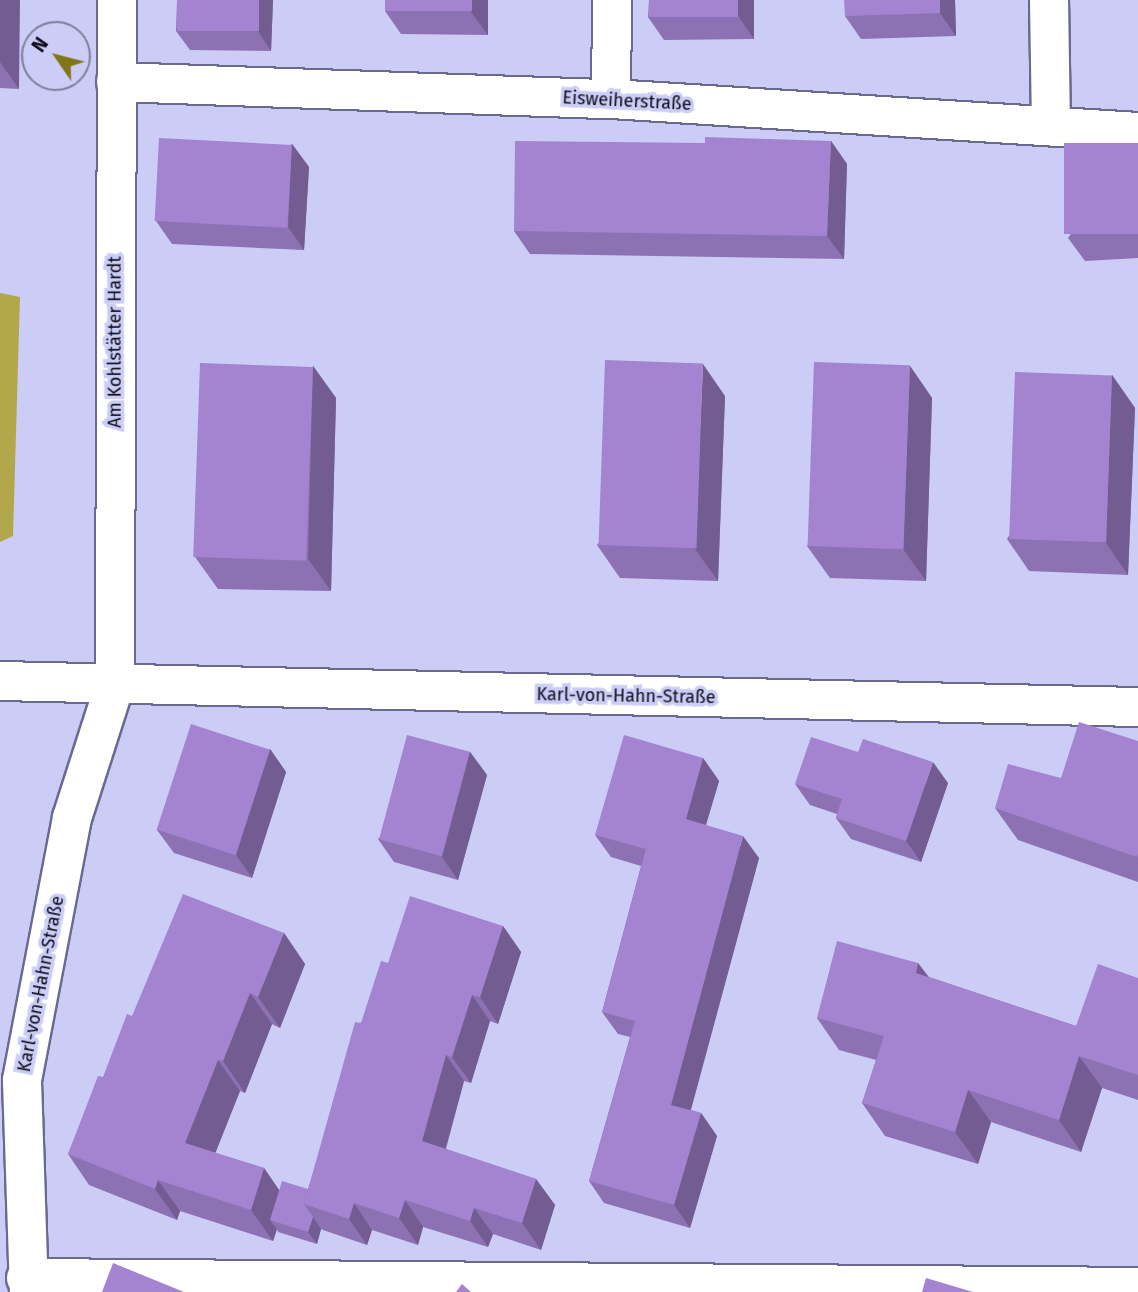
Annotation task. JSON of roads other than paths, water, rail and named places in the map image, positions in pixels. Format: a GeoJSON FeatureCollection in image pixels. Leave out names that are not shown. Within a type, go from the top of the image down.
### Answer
{"type":"FeatureCollection","features":[{"type":"Feature","properties":{"kind":"street","name":"Am Kohlstätter Hardt"},"geometry":{"type":"LineString","coordinates":[[115,684],[117,0]]}},
{"type":"Feature","properties":{"kind":"street"},"geometry":{"type":"LineString","coordinates":[[611,99],[612,0]]}},
{"type":"Feature","properties":{"kind":"street"},"geometry":{"type":"LineString","coordinates":[[1049,0],[1051,126]]}},
{"type":"Feature","properties":{"kind":"street","name":"Eisweiherstraße"},"geometry":{"type":"LineString","coordinates":[[116,82],[611,99],[1138,132]]}},
{"type":"Feature","properties":{"kind":"street","name":"Karl-von-Hahn-Straße"},"geometry":{"type":"LineString","coordinates":[[0,681],[1138,707]]}},
{"type":"Feature","properties":{"kind":"street","name":"Karl-von-Hahn-Straße"},"geometry":{"type":"LineString","coordinates":[[27,1285],[22,1080],[72,818],[115,684]]}},
{"type":"Feature","properties":{"kind":"street"},"geometry":{"type":"LineString","coordinates":[[27,1285],[1138,1287]]}}]}
